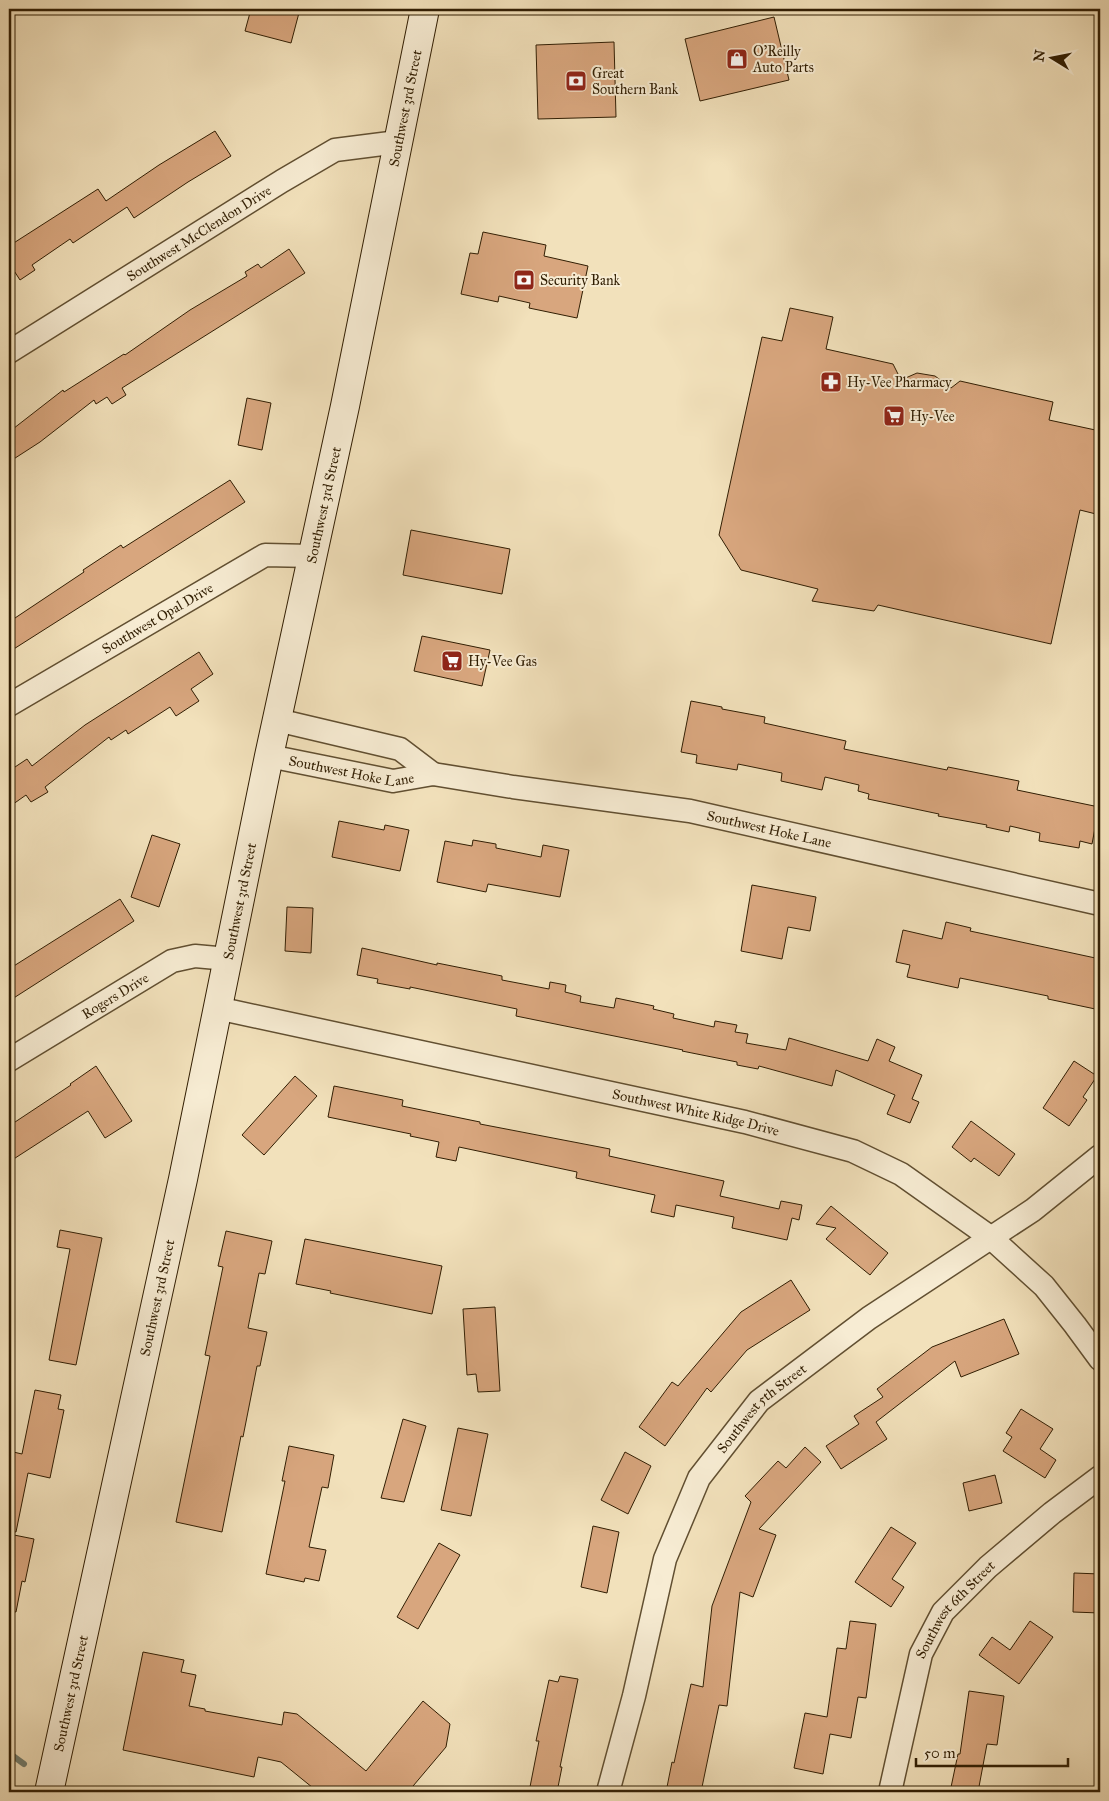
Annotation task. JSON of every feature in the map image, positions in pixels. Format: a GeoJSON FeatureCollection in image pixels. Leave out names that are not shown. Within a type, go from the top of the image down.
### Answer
{"type":"FeatureCollection","features":[{"type":"Feature","properties":{"kind":"main road","name":"Southwest 3rd Street"},"geometry":{"type":"LineString","coordinates":[[49,1792],[183,1178],[269,756],[345,406],[425,9]]}},
{"type":"Feature","properties":{"kind":"street","name":"Southwest McClendon Drive"},"geometry":{"type":"LineString","coordinates":[[9,352],[273,186],[335,150],[398,142]]}},
{"type":"Feature","properties":{"kind":"street","name":"Southwest Opal Drive"},"geometry":{"type":"LineString","coordinates":[[9,705],[265,555],[312,556]]}},
{"type":"Feature","properties":{"kind":"street","name":"Southwest Hoke Lane"},"geometry":{"type":"LineString","coordinates":[[277,720],[400,749],[432,774]]}},
{"type":"Feature","properties":{"kind":"street","name":"Southwest Hoke Lane"},"geometry":{"type":"LineString","coordinates":[[269,756],[393,781],[432,774],[690,811],[1100,904]]}},
{"type":"Feature","properties":{"kind":"street","name":"Rogers Drive"},"geometry":{"type":"LineString","coordinates":[[9,1060],[172,961],[195,956],[228,959]]}},
{"type":"Feature","properties":{"kind":"street","name":"Southwest White Ridge Drive"},"geometry":{"type":"LineString","coordinates":[[217,1008],[745,1122],[853,1151],[902,1174],[990,1237],[1044,1286],[1100,1359]]}},
{"type":"Feature","properties":{"kind":"street","name":"Southwest 5th Street"},"geometry":{"type":"LineString","coordinates":[[608,1792],[634,1696],[665,1560],[699,1478],[759,1401],[869,1318],[1033,1210],[1100,1156]]}},
{"type":"Feature","properties":{"kind":"street","name":"Southwest 6th Street"},"geometry":{"type":"LineString","coordinates":[[890,1792],[921,1654],[943,1612],[988,1567],[1100,1477]]}},
{"type":"Feature","properties":{"kind":"building"},"geometry":{"type":"Polygon","coordinates":[[[251,9],[300,9],[291,43],[245,31],[251,9]]]}},
{"type":"Feature","properties":{"kind":"building","name":"O'Reilly Auto Parts"},"geometry":{"type":"Polygon","coordinates":[[[774,17],[789,80],[700,101],[685,39],[774,17]]]}},
{"type":"Feature","properties":{"kind":"building","name":"Great Southern Bank"},"geometry":{"type":"Polygon","coordinates":[[[614,42],[616,117],[538,119],[536,45],[614,42]]]}},
{"type":"Feature","properties":{"kind":"building"},"geometry":{"type":"Polygon","coordinates":[[[215,131],[231,156],[134,218],[127,207],[73,243],[70,239],[32,265],[35,270],[20,280],[9,263],[9,246],[98,189],[106,201],[159,165],[215,131]]]}},
{"type":"Feature","properties":{"kind":"building","name":"Security Bank"},"geometry":{"type":"Polygon","coordinates":[[[483,232],[546,245],[544,256],[588,266],[577,318],[529,308],[530,303],[499,296],[498,302],[461,294],[470,253],[478,254],[483,232]]]}},
{"type":"Feature","properties":{"kind":"building"},"geometry":{"type":"Polygon","coordinates":[[[289,249],[305,273],[122,388],[126,395],[112,404],[107,397],[96,404],[94,400],[40,442],[9,462],[9,432],[63,390],[64,392],[125,355],[190,310],[247,276],[245,272],[258,264],[261,268],[289,249]]]}},
{"type":"Feature","properties":{"kind":"building"},"geometry":{"type":"Polygon","coordinates":[[[790,308],[833,317],[826,349],[893,364],[901,380],[917,373],[935,376],[951,388],[960,381],[1053,402],[1049,420],[1100,431],[1100,515],[1080,510],[1051,644],[878,605],[874,611],[812,601],[818,589],[741,570],[719,535],[762,337],[782,341],[790,308]]]}},
{"type":"Feature","properties":{"kind":"building"},"geometry":{"type":"Polygon","coordinates":[[[247,398],[271,403],[262,450],[238,445],[247,398]]]}},
{"type":"Feature","properties":{"kind":"building"},"geometry":{"type":"Polygon","coordinates":[[[230,480],[245,502],[9,652],[9,622],[121,545],[123,548],[230,480]]]}},
{"type":"Feature","properties":{"kind":"building"},"geometry":{"type":"Polygon","coordinates":[[[411,530],[510,549],[502,594],[403,575],[411,530]]]}},
{"type":"Feature","properties":{"kind":"building","name":"Hy-Vee Gas"},"geometry":{"type":"Polygon","coordinates":[[[422,636],[490,650],[482,686],[414,671],[422,636]]]}},
{"type":"Feature","properties":{"kind":"building"},"geometry":{"type":"Polygon","coordinates":[[[199,652],[213,674],[191,689],[199,701],[176,716],[170,707],[128,734],[126,730],[111,740],[109,737],[45,787],[48,792],[31,802],[26,795],[9,807],[9,771],[27,759],[32,766],[85,725],[199,652]]]}},
{"type":"Feature","properties":{"kind":"building"},"geometry":{"type":"Polygon","coordinates":[[[691,701],[765,717],[764,723],[846,741],[844,749],[947,770],[948,767],[1019,781],[1017,790],[1099,807],[1092,844],[1080,841],[1079,848],[1039,841],[1040,833],[1010,826],[1009,832],[986,827],[987,825],[938,816],[939,814],[868,799],[869,794],[858,791],[859,785],[825,777],[822,790],[781,781],[782,773],[738,764],[737,770],[696,763],[697,755],[681,752],[691,701]]]}},
{"type":"Feature","properties":{"kind":"building"},"geometry":{"type":"Polygon","coordinates":[[[339,821],[384,830],[385,825],[409,830],[400,871],[332,857],[339,821]]]}},
{"type":"Feature","properties":{"kind":"building"},"geometry":{"type":"Polygon","coordinates":[[[152,835],[180,844],[159,907],[131,897],[152,835]]]}},
{"type":"Feature","properties":{"kind":"building"},"geometry":{"type":"Polygon","coordinates":[[[473,840],[496,844],[496,848],[541,857],[543,845],[569,850],[560,897],[488,884],[486,892],[437,882],[445,841],[472,846],[473,840]]]}},
{"type":"Feature","properties":{"kind":"building"},"geometry":{"type":"Polygon","coordinates":[[[752,885],[816,897],[810,931],[788,927],[782,959],[741,951],[752,885]]]}},
{"type":"Feature","properties":{"kind":"building"},"geometry":{"type":"Polygon","coordinates":[[[120,899],[134,921],[9,1001],[9,969],[120,899]]]}},
{"type":"Feature","properties":{"kind":"building"},"geometry":{"type":"Polygon","coordinates":[[[287,907],[313,908],[311,953],[285,951],[287,907]]]}},
{"type":"Feature","properties":{"kind":"building"},"geometry":{"type":"Polygon","coordinates":[[[946,922],[971,928],[970,931],[1100,959],[1100,1010],[1048,999],[1048,996],[960,978],[958,988],[907,977],[910,965],[896,962],[903,930],[942,939],[946,922]]]}},
{"type":"Feature","properties":{"kind":"building"},"geometry":{"type":"Polygon","coordinates":[[[362,948],[437,965],[437,963],[502,976],[502,980],[549,989],[550,982],[566,985],[565,992],[581,996],[580,1002],[614,1008],[616,998],[654,1006],[653,1009],[674,1014],[673,1018],[714,1027],[715,1021],[737,1025],[735,1032],[748,1034],[746,1043],[786,1050],[789,1038],[868,1061],[877,1039],[895,1047],[889,1061],[922,1075],[912,1099],[919,1102],[910,1123],[887,1114],[895,1095],[836,1070],[832,1086],[759,1066],[758,1069],[737,1065],[737,1062],[683,1050],[516,1016],[517,1009],[410,987],[410,989],[377,983],[378,979],[357,975],[362,948]]]}},
{"type":"Feature","properties":{"kind":"building"},"geometry":{"type":"Polygon","coordinates":[[[1074,1061],[1097,1076],[1083,1097],[1087,1100],[1069,1126],[1043,1108],[1074,1061]]]}},
{"type":"Feature","properties":{"kind":"building"},"geometry":{"type":"Polygon","coordinates":[[[96,1066],[132,1121],[105,1138],[88,1111],[9,1162],[9,1126],[96,1066]]]}},
{"type":"Feature","properties":{"kind":"building"},"geometry":{"type":"Polygon","coordinates":[[[295,1076],[317,1096],[264,1155],[242,1135],[295,1076]]]}},
{"type":"Feature","properties":{"kind":"building"},"geometry":{"type":"Polygon","coordinates":[[[334,1086],[403,1100],[402,1106],[480,1122],[480,1124],[610,1149],[609,1156],[724,1181],[720,1196],[779,1209],[781,1201],[802,1205],[799,1220],[792,1218],[787,1240],[732,1228],[734,1217],[676,1205],[674,1217],[651,1212],[655,1195],[576,1178],[577,1172],[459,1147],[456,1161],[436,1157],[439,1142],[410,1136],[411,1134],[328,1117],[334,1086]]]}},
{"type":"Feature","properties":{"kind":"building"},"geometry":{"type":"Polygon","coordinates":[[[971,1121],[1015,1154],[999,1176],[974,1158],[971,1162],[952,1147],[971,1121]]]}},
{"type":"Feature","properties":{"kind":"building"},"geometry":{"type":"Polygon","coordinates":[[[831,1206],[888,1253],[870,1275],[826,1239],[836,1228],[816,1224],[831,1206]]]}},
{"type":"Feature","properties":{"kind":"building"},"geometry":{"type":"Polygon","coordinates":[[[60,1230],[102,1238],[76,1365],[49,1360],[70,1249],[57,1247],[60,1230]]]}},
{"type":"Feature","properties":{"kind":"building"},"geometry":{"type":"Polygon","coordinates":[[[226,1231],[272,1241],[265,1274],[259,1273],[248,1328],[267,1332],[260,1366],[257,1366],[243,1437],[241,1436],[222,1532],[176,1522],[210,1356],[205,1355],[223,1267],[218,1266],[226,1231]]]}},
{"type":"Feature","properties":{"kind":"building"},"geometry":{"type":"Polygon","coordinates":[[[305,1239],[442,1266],[432,1314],[296,1284],[305,1239]]]}},
{"type":"Feature","properties":{"kind":"building"},"geometry":{"type":"Polygon","coordinates":[[[791,1280],[810,1310],[747,1350],[711,1392],[707,1388],[665,1446],[639,1427],[672,1382],[678,1386],[741,1312],[791,1280]]]}},
{"type":"Feature","properties":{"kind":"building"},"geometry":{"type":"Polygon","coordinates":[[[495,1307],[500,1391],[478,1392],[476,1374],[467,1375],[463,1309],[495,1307]]]}},
{"type":"Feature","properties":{"kind":"building"},"geometry":{"type":"Polygon","coordinates":[[[1004,1319],[1019,1354],[961,1377],[955,1361],[876,1422],[887,1439],[841,1469],[826,1446],[859,1424],[854,1416],[883,1397],[877,1389],[932,1347],[1004,1319]]]}},
{"type":"Feature","properties":{"kind":"building"},"geometry":{"type":"Polygon","coordinates":[[[35,1390],[61,1395],[58,1409],[64,1410],[50,1478],[28,1473],[16,1532],[9,1531],[9,1451],[22,1454],[35,1390]]]}},
{"type":"Feature","properties":{"kind":"building"},"geometry":{"type":"Polygon","coordinates":[[[1021,1409],[1053,1429],[1040,1449],[1056,1460],[1045,1478],[1003,1451],[1012,1437],[1006,1433],[1021,1409]]]}},
{"type":"Feature","properties":{"kind":"building"},"geometry":{"type":"Polygon","coordinates":[[[403,1419],[426,1426],[404,1502],[381,1498],[403,1419]]]}},
{"type":"Feature","properties":{"kind":"building"},"geometry":{"type":"Polygon","coordinates":[[[458,1428],[488,1434],[471,1516],[441,1510],[458,1428]]]}},
{"type":"Feature","properties":{"kind":"building"},"geometry":{"type":"Polygon","coordinates":[[[289,1446],[334,1455],[328,1488],[322,1487],[309,1547],[326,1550],[319,1581],[305,1578],[304,1582],[266,1574],[285,1481],[282,1481],[289,1446]]]}},
{"type":"Feature","properties":{"kind":"building"},"geometry":{"type":"Polygon","coordinates":[[[805,1447],[821,1462],[759,1529],[776,1535],[753,1597],[740,1592],[727,1706],[719,1705],[701,1792],[666,1792],[691,1684],[703,1687],[712,1606],[751,1502],[745,1496],[778,1461],[786,1468],[805,1447]]]}},
{"type":"Feature","properties":{"kind":"building"},"geometry":{"type":"Polygon","coordinates":[[[625,1452],[651,1466],[628,1514],[601,1500],[625,1452]]]}},
{"type":"Feature","properties":{"kind":"building"},"geometry":{"type":"Polygon","coordinates":[[[995,1475],[1002,1503],[969,1511],[963,1483],[995,1475]]]}},
{"type":"Feature","properties":{"kind":"building"},"geometry":{"type":"Polygon","coordinates":[[[593,1526],[619,1532],[607,1593],[581,1587],[593,1526]]]}},
{"type":"Feature","properties":{"kind":"building"},"geometry":{"type":"Polygon","coordinates":[[[891,1527],[916,1543],[892,1579],[904,1587],[891,1607],[855,1582],[891,1527]]]}},
{"type":"Feature","properties":{"kind":"building"},"geometry":{"type":"Polygon","coordinates":[[[9,1534],[34,1539],[25,1582],[22,1581],[16,1612],[9,1611],[9,1534]]]}},
{"type":"Feature","properties":{"kind":"building"},"geometry":{"type":"Polygon","coordinates":[[[439,1543],[460,1555],[418,1629],[397,1617],[439,1543]]]}},
{"type":"Feature","properties":{"kind":"building"},"geometry":{"type":"Polygon","coordinates":[[[1074,1573],[1100,1574],[1100,1613],[1073,1612],[1074,1573]]]}},
{"type":"Feature","properties":{"kind":"building"},"geometry":{"type":"Polygon","coordinates":[[[850,1621],[876,1624],[866,1698],[858,1697],[851,1738],[830,1734],[823,1774],[794,1768],[805,1713],[827,1717],[837,1648],[846,1649],[850,1621]]]}},
{"type":"Feature","properties":{"kind":"building"},"geometry":{"type":"Polygon","coordinates":[[[1030,1621],[1053,1637],[1019,1684],[979,1655],[992,1637],[1010,1650],[1030,1621]]]}},
{"type":"Feature","properties":{"kind":"building"},"geometry":{"type":"Polygon","coordinates":[[[143,1652],[184,1660],[181,1672],[196,1675],[189,1706],[205,1709],[205,1711],[282,1725],[284,1712],[297,1714],[366,1771],[423,1701],[450,1724],[446,1747],[408,1792],[318,1792],[281,1762],[258,1757],[254,1777],[123,1750],[143,1652]]]}},
{"type":"Feature","properties":{"kind":"building"},"geometry":{"type":"Polygon","coordinates":[[[560,1676],[578,1679],[560,1767],[562,1767],[557,1792],[529,1792],[539,1741],[536,1741],[549,1680],[558,1682],[560,1676]]]}},
{"type":"Feature","properties":{"kind":"building"},"geometry":{"type":"Polygon","coordinates":[[[969,1691],[1004,1696],[997,1745],[987,1744],[978,1792],[950,1792],[958,1754],[960,1754],[969,1691]]]}},
{"type":"Feature","properties":{"kind":"waterway"},"geometry":{"type":"LineString","coordinates":[[9,1753],[24,1764]]}},
{"type":"Feature","properties":{"kind":"place","name":"O'Reilly Auto Parts"},"geometry":{"type":"Point","coordinates":[737,59]}},
{"type":"Feature","properties":{"kind":"place","name":"Great Southern Bank"},"geometry":{"type":"Point","coordinates":[576,81]}},
{"type":"Feature","properties":{"kind":"place","name":"Security Bank"},"geometry":{"type":"Point","coordinates":[524,280]}},
{"type":"Feature","properties":{"kind":"place","name":"Hy-Vee Pharmacy"},"geometry":{"type":"Point","coordinates":[831,382]}},
{"type":"Feature","properties":{"kind":"place","name":"Hy-Vee"},"geometry":{"type":"Point","coordinates":[894,416]}},
{"type":"Feature","properties":{"kind":"place","name":"Hy-Vee Gas"},"geometry":{"type":"Point","coordinates":[452,661]}}]}
